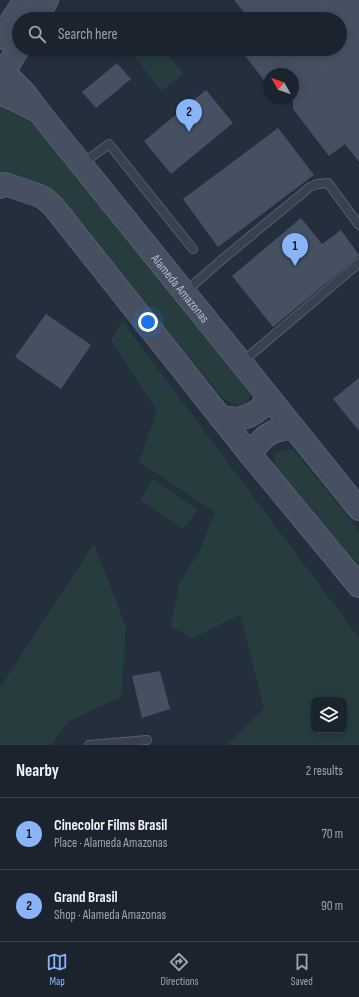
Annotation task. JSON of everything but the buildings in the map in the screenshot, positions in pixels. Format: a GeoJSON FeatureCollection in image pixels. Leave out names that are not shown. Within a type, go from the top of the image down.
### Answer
{"type":"FeatureCollection","features":[{"type":"Feature","properties":{"kind":"main road"},"geometry":{"type":"LineString","coordinates":[[17,12],[25,0]]}},
{"type":"Feature","properties":{"kind":"main road"},"geometry":{"type":"LineString","coordinates":[[40,12],[47,0]]}},
{"type":"Feature","properties":{"kind":"main road"},"geometry":{"type":"LineString","coordinates":[[0,38],[12,20]]}},
{"type":"Feature","properties":{"kind":"main road"},"geometry":{"type":"LineString","coordinates":[[1,78],[14,56]]}},
{"type":"Feature","properties":{"kind":"main road","name":"Alameda Amazonas"},"geometry":{"type":"LineString","coordinates":[[1,78],[24,92],[359,509]]}},
{"type":"Feature","properties":{"kind":"main road"},"geometry":{"type":"LineString","coordinates":[[2,185],[40,196],[54,206],[220,417],[359,586]]}},
{"type":"Feature","properties":{"kind":"main road"},"geometry":{"type":"LineString","coordinates":[[220,417],[237,419],[249,416],[261,408],[268,396]]}},
{"type":"Feature","properties":{"kind":"main road"},"geometry":{"type":"LineString","coordinates":[[249,453],[266,436],[275,431],[293,427]]}},
{"type":"Feature","properties":{"kind":"lane"},"geometry":{"type":"LineString","coordinates":[[81,164],[109,144],[193,249]]}},
{"type":"Feature","properties":{"kind":"lane"},"geometry":{"type":"LineString","coordinates":[[184,292],[310,187],[317,184],[328,183],[359,225]]}},
{"type":"Feature","properties":{"kind":"lane"},"geometry":{"type":"LineString","coordinates":[[241,363],[359,262]]}},
{"type":"Feature","properties":{"kind":"lane"},"geometry":{"type":"LineString","coordinates":[[89,745],[147,740]]}},
{"type":"Feature","properties":{"kind":"green space"},"geometry":{"type":"Polygon","coordinates":[[[134,56],[169,56],[183,74],[162,91],[134,56]]]}},
{"type":"Feature","properties":{"kind":"green space"},"geometry":{"type":"Polygon","coordinates":[[[0,105],[12,107],[42,131],[90,189],[251,395],[244,409],[224,399],[48,188],[0,173],[0,105]]]}},
{"type":"Feature","properties":{"kind":"green space"},"geometry":{"type":"Polygon","coordinates":[[[122,321],[359,638],[359,745],[227,745],[264,708],[240,615],[193,638],[171,627],[179,583],[199,553],[215,512],[139,462],[157,411],[111,340],[122,321]]]}},
{"type":"Feature","properties":{"kind":"green space"},"geometry":{"type":"Polygon","coordinates":[[[293,449],[359,531],[359,575],[275,470],[275,452],[293,449]]]}},
{"type":"Feature","properties":{"kind":"green space"},"geometry":{"type":"Polygon","coordinates":[[[153,479],[198,510],[183,529],[140,500],[153,479]]]}},
{"type":"Feature","properties":{"kind":"green space"},"geometry":{"type":"Polygon","coordinates":[[[94,544],[126,627],[121,697],[69,721],[51,745],[0,745],[0,688],[94,544]]]}},
{"type":"Feature","properties":{"kind":"place","name":"Grand Brasil"},"geometry":{"type":"Point","coordinates":[189,132]}},
{"type":"Feature","properties":{"kind":"place","name":"Cinecolor Films Brasil"},"geometry":{"type":"Point","coordinates":[295,266]}}]}
